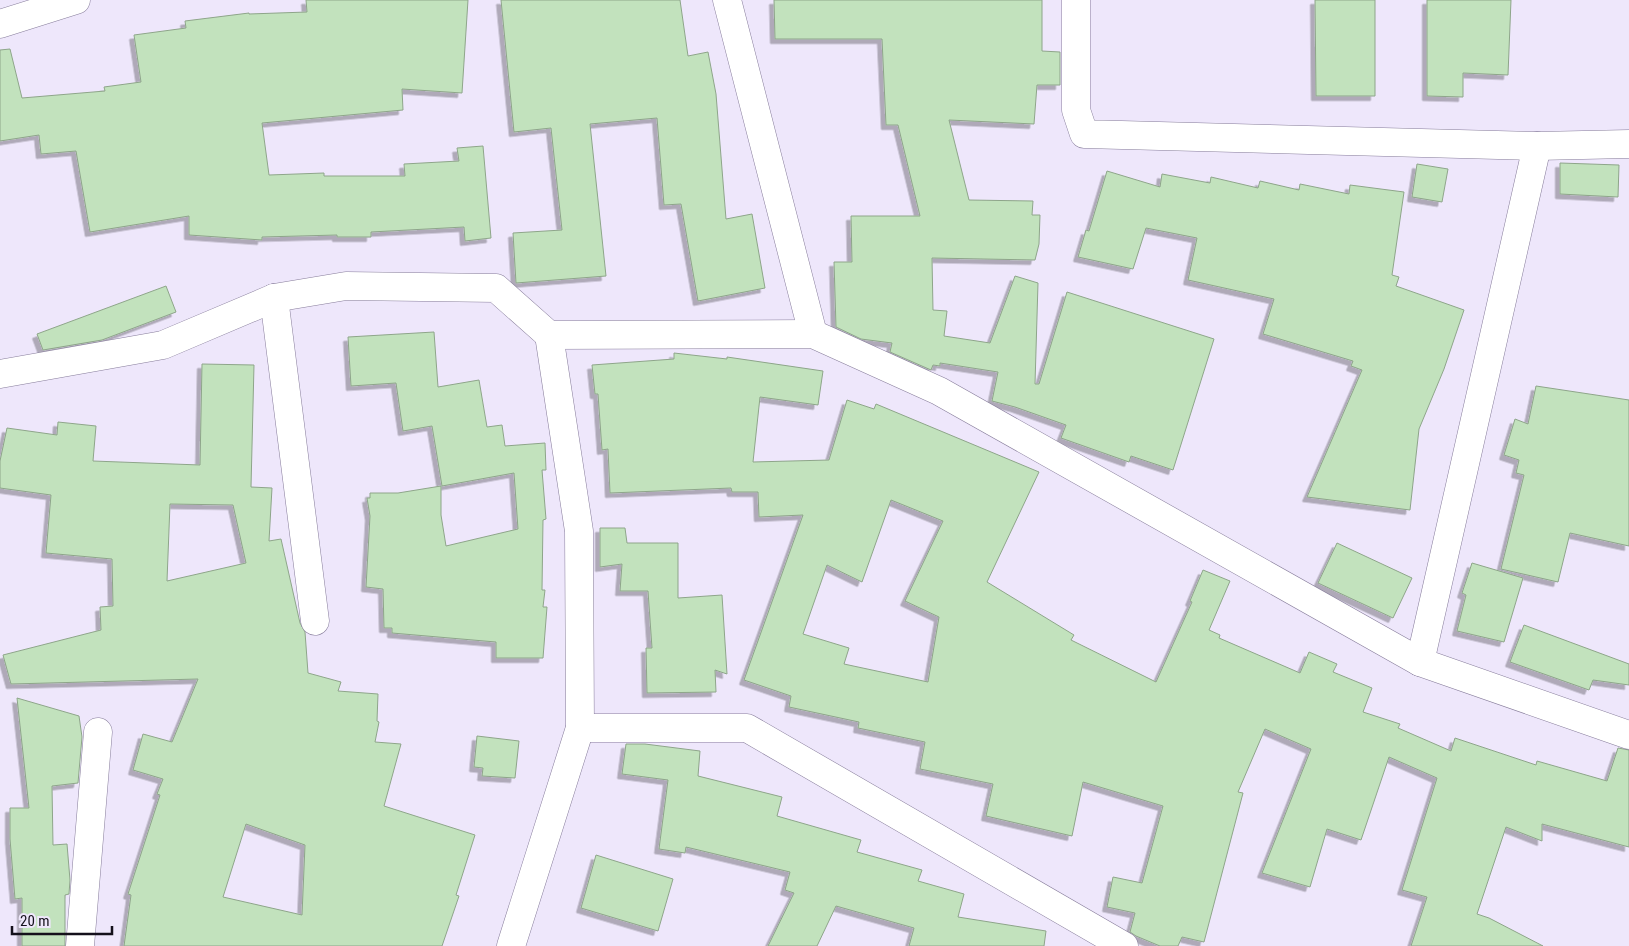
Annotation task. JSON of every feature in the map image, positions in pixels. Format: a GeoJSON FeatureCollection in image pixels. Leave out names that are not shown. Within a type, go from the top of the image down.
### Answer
{"type":"FeatureCollection","features":[{"type":"Feature","properties":{"kind":"street"},"geometry":{"type":"LineString","coordinates":[[0,24],[76,0]]}},
{"type":"Feature","properties":{"kind":"street"},"geometry":{"type":"LineString","coordinates":[[728,0],[813,334]]}},
{"type":"Feature","properties":{"kind":"street"},"geometry":{"type":"LineString","coordinates":[[1076,0],[1076,110],[1084,134],[1538,146],[1629,144]]}},
{"type":"Feature","properties":{"kind":"street"},"geometry":{"type":"LineString","coordinates":[[1420,662],[1538,146]]}},
{"type":"Feature","properties":{"kind":"street"},"geometry":{"type":"LineString","coordinates":[[0,374],[163,345],[274,298],[346,286],[496,288],[549,335],[579,531],[580,728],[510,946]]}},
{"type":"Feature","properties":{"kind":"street"},"geometry":{"type":"LineString","coordinates":[[274,298],[315,622]]}},
{"type":"Feature","properties":{"kind":"street"},"geometry":{"type":"LineString","coordinates":[[549,335],[813,334],[939,392],[1420,662],[1629,735]]}},
{"type":"Feature","properties":{"kind":"street"},"geometry":{"type":"LineString","coordinates":[[580,728],[747,728],[1124,946]]}},
{"type":"Feature","properties":{"kind":"street"},"geometry":{"type":"LineString","coordinates":[[80,946],[98,732]]}},
{"type":"Feature","properties":{"kind":"building"},"geometry":{"type":"Polygon","coordinates":[[[306,0],[468,0],[462,93],[402,89],[403,110],[262,123],[269,175],[324,173],[324,176],[405,176],[404,164],[459,161],[457,148],[483,146],[491,238],[465,241],[464,227],[371,232],[371,237],[337,237],[337,235],[262,237],[262,240],[189,235],[189,216],[90,232],[76,151],[41,154],[39,135],[0,141],[0,50],[10,49],[22,98],[105,91],[104,87],[141,82],[134,35],[186,28],[185,21],[249,13],[307,12],[306,0]]]}},
{"type":"Feature","properties":{"kind":"building"},"geometry":{"type":"Polygon","coordinates":[[[501,0],[680,0],[688,56],[708,52],[716,94],[726,219],[752,214],[765,288],[698,301],[681,204],[664,205],[657,118],[590,124],[606,276],[516,283],[513,233],[562,230],[551,128],[514,132],[501,0]]]}},
{"type":"Feature","properties":{"kind":"building"},"geometry":{"type":"Polygon","coordinates":[[[774,0],[1042,0],[1042,51],[1060,52],[1060,85],[1037,85],[1034,124],[949,120],[969,200],[1033,201],[1032,215],[1040,215],[1039,244],[1035,260],[932,258],[933,310],[947,311],[944,336],[990,343],[1015,276],[1038,283],[1035,384],[1039,384],[1067,292],[1214,339],[1173,470],[1131,456],[1129,462],[1061,438],[1066,425],[992,401],[998,372],[940,363],[940,366],[933,365],[931,370],[890,352],[892,343],[861,339],[836,327],[834,262],[852,262],[851,216],[920,216],[898,125],[886,125],[882,39],[775,39],[774,0]]]}},
{"type":"Feature","properties":{"kind":"building"},"geometry":{"type":"Polygon","coordinates":[[[1315,0],[1375,0],[1375,96],[1316,96],[1315,0]]]}},
{"type":"Feature","properties":{"kind":"building"},"geometry":{"type":"Polygon","coordinates":[[[1427,0],[1511,0],[1508,75],[1463,73],[1463,97],[1427,96],[1427,0]]]}},
{"type":"Feature","properties":{"kind":"building"},"geometry":{"type":"Polygon","coordinates":[[[1560,163],[1619,165],[1618,197],[1560,194],[1560,163]]]}},
{"type":"Feature","properties":{"kind":"building"},"geometry":{"type":"Polygon","coordinates":[[[1417,164],[1448,169],[1442,202],[1412,197],[1417,164]]]}},
{"type":"Feature","properties":{"kind":"building"},"geometry":{"type":"Polygon","coordinates":[[[1107,171],[1160,187],[1162,174],[1210,183],[1211,177],[1258,188],[1260,181],[1299,190],[1300,184],[1349,194],[1350,185],[1404,192],[1392,275],[1399,277],[1396,286],[1464,310],[1444,369],[1419,429],[1410,510],[1307,497],[1362,370],[1351,366],[1353,361],[1263,334],[1274,299],[1188,280],[1197,238],[1146,228],[1133,269],[1078,257],[1086,230],[1089,231],[1107,171]]]}},
{"type":"Feature","properties":{"kind":"building"},"geometry":{"type":"Polygon","coordinates":[[[166,286],[176,312],[102,340],[43,350],[37,334],[166,286]]]}},
{"type":"Feature","properties":{"kind":"building"},"geometry":{"type":"Polygon","coordinates":[[[434,332],[438,387],[479,380],[487,427],[502,425],[505,446],[545,443],[546,470],[542,470],[546,519],[543,520],[542,590],[545,590],[543,607],[547,607],[543,658],[496,658],[496,642],[392,633],[392,628],[384,628],[383,589],[366,587],[370,516],[367,498],[370,498],[370,493],[398,493],[441,486],[441,515],[446,546],[518,529],[514,473],[442,486],[432,426],[403,431],[396,383],[351,386],[348,337],[434,332]]]}},
{"type":"Feature","properties":{"kind":"building"},"geometry":{"type":"Polygon","coordinates":[[[674,353],[727,359],[727,357],[823,371],[818,405],[760,397],[753,462],[829,460],[847,400],[874,409],[876,404],[1039,472],[987,582],[1074,635],[1071,640],[1156,682],[1192,602],[1190,601],[1203,570],[1230,581],[1209,630],[1220,635],[1219,638],[1300,673],[1309,652],[1337,664],[1333,672],[1372,688],[1363,712],[1400,724],[1398,728],[1451,751],[1455,738],[1536,765],[1537,761],[1607,781],[1618,748],[1629,750],[1629,847],[1542,824],[1542,841],[1506,827],[1477,914],[1489,918],[1543,946],[1411,946],[1427,897],[1402,890],[1437,778],[1389,757],[1361,840],[1327,829],[1310,887],[1262,873],[1311,749],[1265,729],[1238,792],[1243,793],[1204,942],[1182,937],[1178,946],[1160,946],[1136,936],[1130,932],[1135,913],[1107,907],[1113,877],[1142,883],[1163,806],[1083,782],[1072,836],[986,816],[993,784],[920,769],[925,742],[858,728],[859,722],[789,707],[791,696],[744,680],[803,515],[759,517],[758,492],[732,492],[731,488],[610,493],[608,449],[602,450],[598,394],[595,394],[592,365],[674,359],[674,353]],[[891,500],[862,582],[827,565],[803,634],[849,648],[844,664],[928,682],[939,617],[905,601],[943,521],[891,500]]]}},
{"type":"Feature","properties":{"kind":"building"},"geometry":{"type":"Polygon","coordinates":[[[202,364],[254,365],[251,487],[272,488],[269,541],[281,539],[300,623],[305,632],[308,673],[341,682],[338,691],[378,694],[377,721],[379,722],[375,742],[401,744],[384,806],[475,835],[456,895],[459,896],[442,946],[124,946],[131,895],[128,894],[160,795],[157,794],[163,779],[133,770],[143,734],[172,742],[198,679],[11,684],[3,655],[101,630],[100,607],[113,606],[112,559],[46,553],[51,495],[0,488],[0,461],[7,428],[57,435],[58,422],[96,426],[93,461],[200,465],[202,364]],[[170,504],[167,581],[246,563],[233,505],[170,504]],[[246,824],[223,897],[302,915],[305,845],[246,824]]]}},
{"type":"Feature","properties":{"kind":"building"},"geometry":{"type":"Polygon","coordinates":[[[1536,386],[1629,400],[1629,546],[1570,533],[1558,582],[1501,569],[1524,475],[1516,473],[1519,460],[1504,455],[1515,419],[1528,424],[1536,386]]]}},
{"type":"Feature","properties":{"kind":"building"},"geometry":{"type":"Polygon","coordinates":[[[600,528],[625,528],[627,543],[678,543],[678,598],[722,595],[727,674],[715,670],[716,692],[647,693],[646,648],[652,648],[648,591],[620,591],[622,564],[600,567],[600,528]]]}},
{"type":"Feature","properties":{"kind":"building"},"geometry":{"type":"Polygon","coordinates":[[[1337,543],[1412,578],[1393,618],[1318,583],[1337,543]]]}},
{"type":"Feature","properties":{"kind":"building"},"geometry":{"type":"Polygon","coordinates":[[[1472,563],[1523,578],[1504,642],[1457,631],[1466,595],[1462,593],[1472,563]]]}},
{"type":"Feature","properties":{"kind":"building"},"geometry":{"type":"Polygon","coordinates":[[[1524,625],[1629,664],[1629,685],[1593,680],[1589,690],[1510,662],[1524,625]]]}},
{"type":"Feature","properties":{"kind":"building"},"geometry":{"type":"Polygon","coordinates":[[[17,698],[79,716],[82,737],[78,783],[52,786],[53,845],[67,844],[70,880],[69,894],[65,895],[65,946],[22,946],[22,898],[15,899],[10,839],[10,808],[29,808],[17,698]]]}},
{"type":"Feature","properties":{"kind":"building"},"geometry":{"type":"Polygon","coordinates":[[[477,736],[519,741],[515,778],[482,776],[483,768],[474,767],[477,736]]]}},
{"type":"Feature","properties":{"kind":"building"},"geometry":{"type":"Polygon","coordinates":[[[626,744],[645,744],[700,751],[698,776],[782,797],[777,816],[861,840],[857,852],[922,870],[918,881],[964,894],[958,917],[1046,931],[1044,946],[909,946],[914,928],[836,906],[817,946],[768,946],[794,893],[785,890],[790,872],[686,847],[685,853],[659,849],[668,780],[622,774],[626,744]]]}},
{"type":"Feature","properties":{"kind":"building"},"geometry":{"type":"Polygon","coordinates":[[[596,855],[673,879],[658,931],[581,908],[596,855]]]}}]}
